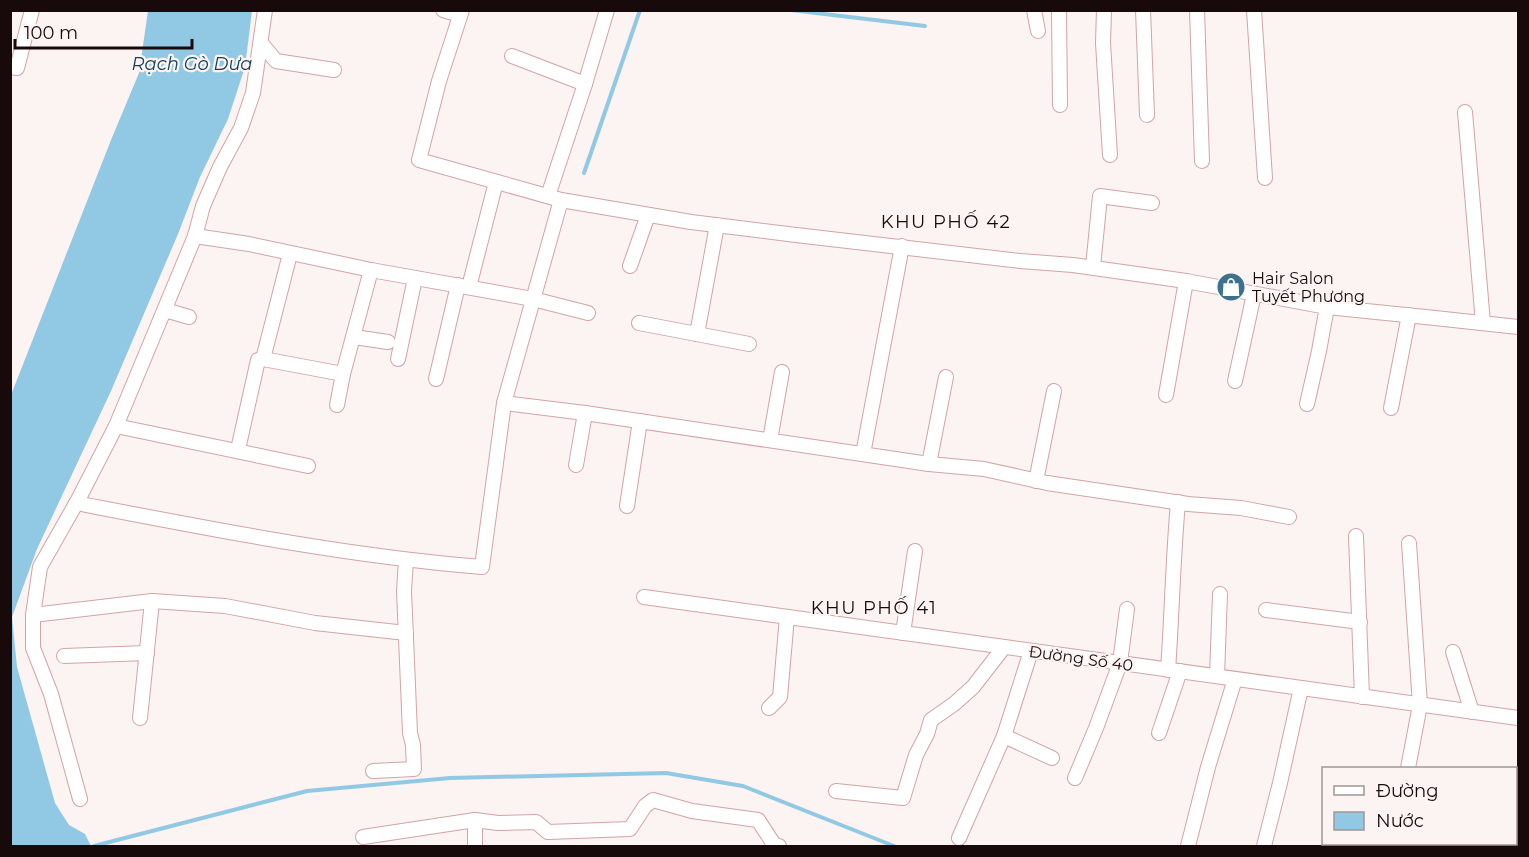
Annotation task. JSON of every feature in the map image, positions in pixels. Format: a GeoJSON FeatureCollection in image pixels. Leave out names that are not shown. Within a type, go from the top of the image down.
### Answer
{"type":"FeatureCollection","features":[{"type":"Feature","properties":{"kind":"street"},"geometry":{"type":"LineString","coordinates":[[10,67],[17,68],[32,10]]}},
{"type":"Feature","properties":{"kind":"street"},"geometry":{"type":"LineString","coordinates":[[80,799],[51,693],[33,648],[33,615],[40,567],[116,426],[195,236],[203,206],[241,128],[253,93],[265,10]]}},
{"type":"Feature","properties":{"kind":"street"},"geometry":{"type":"LineString","coordinates":[[443,10],[461,13],[439,81],[419,160],[554,198],[648,215],[717,225],[1093,267],[1186,281],[1327,307],[1518,327]]}},
{"type":"Feature","properties":{"kind":"street"},"geometry":{"type":"LineString","coordinates":[[76,503],[214,530],[406,560],[482,567],[504,403],[533,299],[554,198],[607,10]]}},
{"type":"Feature","properties":{"kind":"street"},"geometry":{"type":"LineString","coordinates":[[1034,10],[1038,32]]}},
{"type":"Feature","properties":{"kind":"street"},"geometry":{"type":"LineString","coordinates":[[1059,10],[1060,105]]}},
{"type":"Feature","properties":{"kind":"street"},"geometry":{"type":"LineString","coordinates":[[1104,10],[1103,43],[1110,155]]}},
{"type":"Feature","properties":{"kind":"street"},"geometry":{"type":"LineString","coordinates":[[1143,10],[1147,115]]}},
{"type":"Feature","properties":{"kind":"street"},"geometry":{"type":"LineString","coordinates":[[1197,10],[1202,161]]}},
{"type":"Feature","properties":{"kind":"street"},"geometry":{"type":"LineString","coordinates":[[1254,10],[1265,178]]}},
{"type":"Feature","properties":{"kind":"street"},"geometry":{"type":"LineString","coordinates":[[261,43],[276,61],[334,70]]}},
{"type":"Feature","properties":{"kind":"street"},"geometry":{"type":"LineString","coordinates":[[512,56],[585,84]]}},
{"type":"Feature","properties":{"kind":"street"},"geometry":{"type":"LineString","coordinates":[[1465,112],[1483,323]]}},
{"type":"Feature","properties":{"kind":"street"},"geometry":{"type":"LineString","coordinates":[[436,379],[496,182]]}},
{"type":"Feature","properties":{"kind":"street"},"geometry":{"type":"LineString","coordinates":[[1093,267],[1100,196],[1152,203]]}},
{"type":"Feature","properties":{"kind":"street"},"geometry":{"type":"LineString","coordinates":[[630,266],[648,215]]}},
{"type":"Feature","properties":{"kind":"street"},"geometry":{"type":"LineString","coordinates":[[697,334],[717,225]]}},
{"type":"Feature","properties":{"kind":"street"},"geometry":{"type":"LineString","coordinates":[[195,236],[249,244],[371,270],[533,299],[588,313]]}},
{"type":"Feature","properties":{"kind":"street"},"geometry":{"type":"LineString","coordinates":[[863,454],[902,246]]}},
{"type":"Feature","properties":{"kind":"street"},"geometry":{"type":"LineString","coordinates":[[263,359],[290,254]]}},
{"type":"Feature","properties":{"kind":"street"},"geometry":{"type":"LineString","coordinates":[[337,405],[371,270]]}},
{"type":"Feature","properties":{"kind":"street"},"geometry":{"type":"LineString","coordinates":[[398,359],[416,278]]}},
{"type":"Feature","properties":{"kind":"street"},"geometry":{"type":"LineString","coordinates":[[1166,395],[1186,281]]}},
{"type":"Feature","properties":{"kind":"street"},"geometry":{"type":"LineString","coordinates":[[1235,381],[1254,294]]}},
{"type":"Feature","properties":{"kind":"street"},"geometry":{"type":"LineString","coordinates":[[1307,404],[1327,307]]}},
{"type":"Feature","properties":{"kind":"street"},"geometry":{"type":"LineString","coordinates":[[165,310],[189,316]]}},
{"type":"Feature","properties":{"kind":"street"},"geometry":{"type":"LineString","coordinates":[[1391,408],[1409,315]]}},
{"type":"Feature","properties":{"kind":"street"},"geometry":{"type":"LineString","coordinates":[[639,322],[749,344]]}},
{"type":"Feature","properties":{"kind":"street"},"geometry":{"type":"LineString","coordinates":[[354,337],[388,342]]}},
{"type":"Feature","properties":{"kind":"street"},"geometry":{"type":"LineString","coordinates":[[239,445],[258,360],[343,374]]}},
{"type":"Feature","properties":{"kind":"street"},"geometry":{"type":"LineString","coordinates":[[770,440],[782,372]]}},
{"type":"Feature","properties":{"kind":"street"},"geometry":{"type":"LineString","coordinates":[[929,465],[946,377]]}},
{"type":"Feature","properties":{"kind":"street"},"geometry":{"type":"LineString","coordinates":[[1036,481],[1054,391]]}},
{"type":"Feature","properties":{"kind":"street"},"geometry":{"type":"LineString","coordinates":[[504,403],[640,421],[929,465],[984,469],[1036,481],[1178,502],[1241,508],[1289,517]]}},
{"type":"Feature","properties":{"kind":"street"},"geometry":{"type":"LineString","coordinates":[[576,465],[585,413]]}},
{"type":"Feature","properties":{"kind":"street"},"geometry":{"type":"LineString","coordinates":[[627,506],[640,421]]}},
{"type":"Feature","properties":{"kind":"street"},"geometry":{"type":"LineString","coordinates":[[116,426],[308,466]]}},
{"type":"Feature","properties":{"kind":"street"},"geometry":{"type":"LineString","coordinates":[[1159,733],[1174,670],[1174,549],[1178,502]]}},
{"type":"Feature","properties":{"kind":"street"},"geometry":{"type":"LineString","coordinates":[[1356,536],[1362,697]]}},
{"type":"Feature","properties":{"kind":"street"},"geometry":{"type":"LineString","coordinates":[[1408,767],[1420,705],[1409,543]]}},
{"type":"Feature","properties":{"kind":"street"},"geometry":{"type":"LineString","coordinates":[[903,633],[915,551]]}},
{"type":"Feature","properties":{"kind":"street"},"geometry":{"type":"LineString","coordinates":[[373,771],[414,769],[410,733],[404,591],[406,560]]}},
{"type":"Feature","properties":{"kind":"street"},"geometry":{"type":"LineString","coordinates":[[1216,676],[1220,594]]}},
{"type":"Feature","properties":{"kind":"street","name":"Đường Số 40"},"geometry":{"type":"LineString","coordinates":[[644,597],[1518,718]]}},
{"type":"Feature","properties":{"kind":"street"},"geometry":{"type":"LineString","coordinates":[[33,615],[152,601],[225,606],[315,623],[406,633]]}},
{"type":"Feature","properties":{"kind":"street"},"geometry":{"type":"LineString","coordinates":[[140,718],[152,601]]}},
{"type":"Feature","properties":{"kind":"street"},"geometry":{"type":"LineString","coordinates":[[1075,778],[1120,663],[1127,609]]}},
{"type":"Feature","properties":{"kind":"street"},"geometry":{"type":"LineString","coordinates":[[1266,610],[1360,622]]}},
{"type":"Feature","properties":{"kind":"street"},"geometry":{"type":"LineString","coordinates":[[769,708],[780,697],[787,617]]}},
{"type":"Feature","properties":{"kind":"street"},"geometry":{"type":"LineString","coordinates":[[836,791],[903,798],[916,755],[927,734],[931,720],[954,704],[972,687],[1004,647]]}},
{"type":"Feature","properties":{"kind":"street"},"geometry":{"type":"LineString","coordinates":[[959,838],[1004,736],[1031,651]]}},
{"type":"Feature","properties":{"kind":"street"},"geometry":{"type":"LineString","coordinates":[[1453,652],[1472,712]]}},
{"type":"Feature","properties":{"kind":"street"},"geometry":{"type":"LineString","coordinates":[[64,656],[147,653]]}},
{"type":"Feature","properties":{"kind":"street"},"geometry":{"type":"LineString","coordinates":[[1188,846],[1208,767],[1235,679]]}},
{"type":"Feature","properties":{"kind":"street"},"geometry":{"type":"LineString","coordinates":[[1264,846],[1301,688]]}},
{"type":"Feature","properties":{"kind":"street"},"geometry":{"type":"LineString","coordinates":[[1004,736],[1052,758]]}},
{"type":"Feature","properties":{"kind":"street"},"geometry":{"type":"LineString","coordinates":[[363,837],[475,820],[498,823],[536,822],[548,832],[630,829],[645,806],[653,800],[692,811],[758,820],[775,846],[779,846]]}},
{"type":"Feature","properties":{"kind":"street"},"geometry":{"type":"LineString","coordinates":[[475,820],[475,846]]}},
{"type":"Feature","properties":{"kind":"water","name":"Rạch Gò Dưa"},"geometry":{"type":"Polygon","coordinates":[[[148,11],[252,11],[245,67],[228,119],[200,177],[111,391],[37,549],[12,617],[17,667],[55,803],[69,825],[85,834],[91,846],[11,846],[11,395],[139,73],[148,11]]]}},
{"type":"Feature","properties":{"kind":"waterway"},"geometry":{"type":"LineString","coordinates":[[584,173],[640,10]]}},
{"type":"Feature","properties":{"kind":"waterway"},"geometry":{"type":"LineString","coordinates":[[791,10],[925,26]]}},
{"type":"Feature","properties":{"kind":"waterway"},"geometry":{"type":"LineString","coordinates":[[94,846],[307,791],[450,778],[666,773],[743,786],[894,846]]}},
{"type":"Feature","properties":{"kind":"place","name":"Hair Salon Tuyết Phương"},"geometry":{"type":"Point","coordinates":[1231,287]}},
{"type":"Feature","properties":{"kind":"district","name":"KHU PHỐ 42"},"geometry":{"type":"Point","coordinates":[946,222]}},
{"type":"Feature","properties":{"kind":"district","name":"KHU PHỐ 41"},"geometry":{"type":"Point","coordinates":[874,608]}}]}
